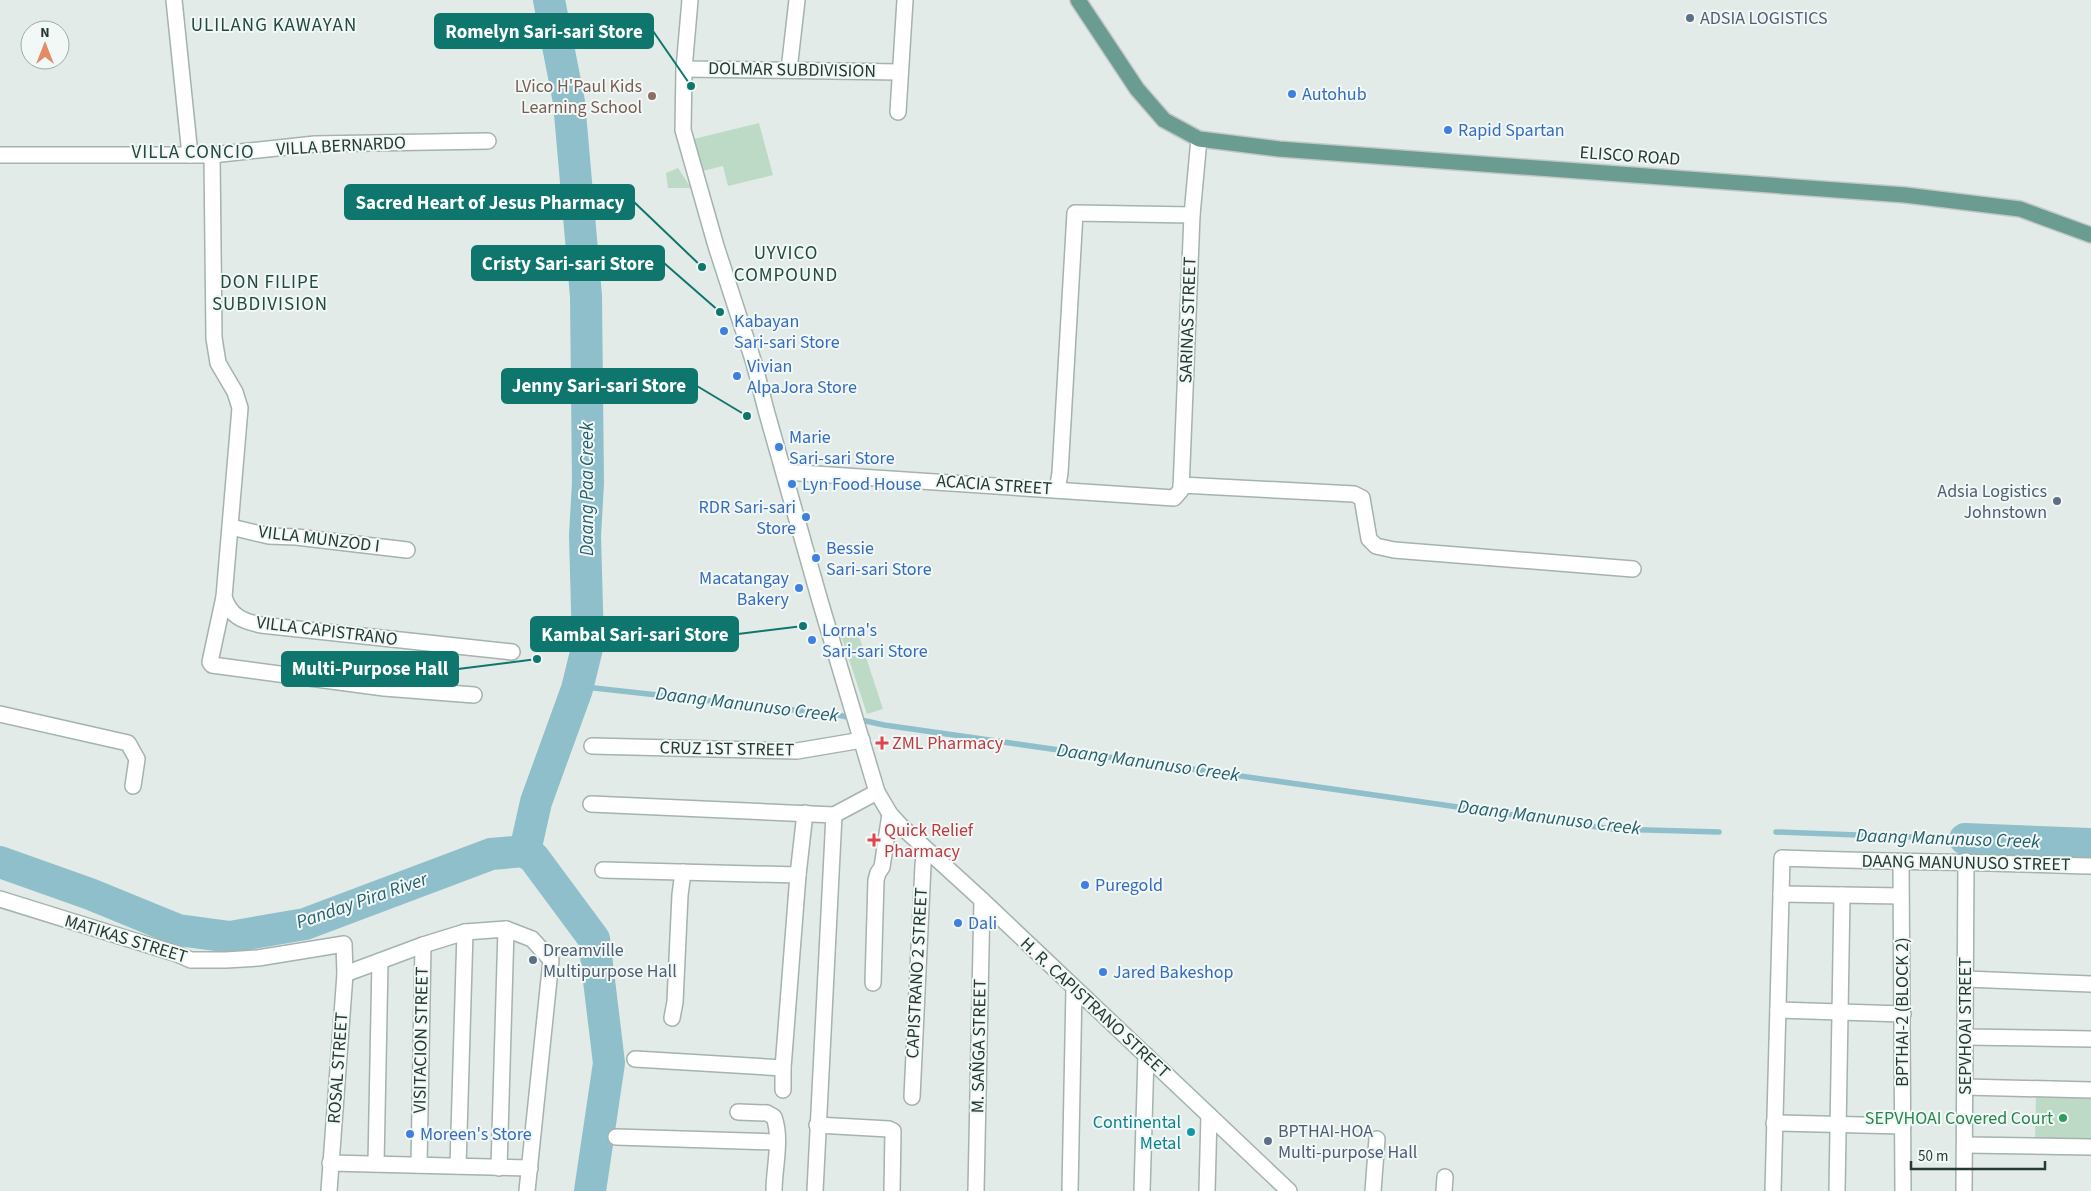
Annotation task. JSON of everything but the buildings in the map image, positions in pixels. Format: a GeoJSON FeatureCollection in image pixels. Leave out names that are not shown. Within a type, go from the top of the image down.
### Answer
{"type":"FeatureCollection","features":[{"type":"Feature","properties":{"kind":"main road","name":"ELISCO ROAD"},"geometry":{"type":"LineString","coordinates":[[1078,0],[1138,89],[1164,120],[1198,139],[1279,149],[1905,195],[2020,208],[2091,235]]}},
{"type":"Feature","properties":{"kind":"street"},"geometry":{"type":"LineString","coordinates":[[174,0],[190,155]]}},
{"type":"Feature","properties":{"kind":"street","name":"H. R. CAPISTRANO STREET"},"geometry":{"type":"LineString","coordinates":[[690,0],[684,69],[683,130],[716,246],[754,363],[766,410],[878,792],[890,814],[926,849],[1289,1191]]}},
{"type":"Feature","properties":{"kind":"street"},"geometry":{"type":"LineString","coordinates":[[789,70],[797,0]]}},
{"type":"Feature","properties":{"kind":"street"},"geometry":{"type":"LineString","coordinates":[[898,112],[905,0]]}},
{"type":"Feature","properties":{"kind":"street","name":"DOLMAR SUBDIVISION"},"geometry":{"type":"LineString","coordinates":[[684,69],[900,72]]}},
{"type":"Feature","properties":{"kind":"street","name":"SARINAS STREET"},"geometry":{"type":"LineString","coordinates":[[1178,491],[1192,215],[1198,139]]}},
{"type":"Feature","properties":{"kind":"street","name":"VILLA BERNARDO"},"geometry":{"type":"LineString","coordinates":[[0,155],[212,155],[315,144],[488,141]]}},
{"type":"Feature","properties":{"kind":"street"},"geometry":{"type":"LineString","coordinates":[[212,155],[214,338],[218,363],[235,392],[240,408],[224,597],[210,662],[212,665],[384,688],[474,695]]}},
{"type":"Feature","properties":{"kind":"street"},"geometry":{"type":"LineString","coordinates":[[1057,490],[1075,213],[1192,215]]}},
{"type":"Feature","properties":{"kind":"street","name":"ACACIA STREET"},"geometry":{"type":"LineString","coordinates":[[785,472],[1057,490],[1354,494],[1362,498],[1369,539],[1376,546],[1394,550],[1633,569]]}},
{"type":"Feature","properties":{"kind":"street","name":"VILLA MUNZOD I"},"geometry":{"type":"LineString","coordinates":[[231,527],[269,536],[296,537],[406,550]]}},
{"type":"Feature","properties":{"kind":"street","name":"VILLA CAPISTRANO"},"geometry":{"type":"LineString","coordinates":[[224,597],[227,606],[238,619],[261,625],[512,652]]}},
{"type":"Feature","properties":{"kind":"street"},"geometry":{"type":"LineString","coordinates":[[0,714],[128,743],[137,759],[133,786]]}},
{"type":"Feature","properties":{"kind":"street","name":"CRUZ 1ST STREET"},"geometry":{"type":"LineString","coordinates":[[592,746],[797,751],[862,740]]}},
{"type":"Feature","properties":{"kind":"street"},"geometry":{"type":"LineString","coordinates":[[591,804],[805,813],[834,816],[878,792]]}},
{"type":"Feature","properties":{"kind":"street"},"geometry":{"type":"LineString","coordinates":[[783,1090],[783,1068],[798,875],[805,813]]}},
{"type":"Feature","properties":{"kind":"street"},"geometry":{"type":"LineString","coordinates":[[873,983],[876,880],[882,867],[890,814]]}},
{"type":"Feature","properties":{"kind":"street"},"geometry":{"type":"LineString","coordinates":[[815,1191],[834,816]]}},
{"type":"Feature","properties":{"kind":"street","name":"CAPISTRANO 2 STREET"},"geometry":{"type":"LineString","coordinates":[[912,1097],[923,865],[926,849]]}},
{"type":"Feature","properties":{"kind":"street","name":"DAANG MANUNUSO STREET"},"geometry":{"type":"LineString","coordinates":[[1781,894],[1782,858],[1901,862],[1966,861],[2091,866]]}},
{"type":"Feature","properties":{"kind":"street","name":"SEPVHOAI STREET"},"geometry":{"type":"LineString","coordinates":[[1964,1191],[1966,861]]}},
{"type":"Feature","properties":{"kind":"street","name":"BPTHAI-2 (BLOCK 2)"},"geometry":{"type":"LineString","coordinates":[[1901,862],[1904,1191]]}},
{"type":"Feature","properties":{"kind":"street"},"geometry":{"type":"LineString","coordinates":[[603,870],[798,875]]}},
{"type":"Feature","properties":{"kind":"street"},"geometry":{"type":"LineString","coordinates":[[672,1018],[675,1002],[680,895],[683,872]]}},
{"type":"Feature","properties":{"kind":"street"},"geometry":{"type":"LineString","coordinates":[[1773,1191],[1781,894],[1901,896]]}},
{"type":"Feature","properties":{"kind":"street"},"geometry":{"type":"LineString","coordinates":[[1837,1191],[1842,895]]}},
{"type":"Feature","properties":{"kind":"street","name":"MATIKAS STREET"},"geometry":{"type":"LineString","coordinates":[[0,899],[178,954],[191,960],[258,958],[344,944]]}},
{"type":"Feature","properties":{"kind":"street","name":"M. SAÑGA STREET"},"geometry":{"type":"LineString","coordinates":[[976,1191],[982,900]]}},
{"type":"Feature","properties":{"kind":"street"},"geometry":{"type":"LineString","coordinates":[[498,1168],[506,929]]}},
{"type":"Feature","properties":{"kind":"street"},"geometry":{"type":"LineString","coordinates":[[345,974],[423,945],[465,932],[506,929],[532,939],[551,960],[527,1191]]}},
{"type":"Feature","properties":{"kind":"street"},"geometry":{"type":"LineString","coordinates":[[458,1166],[465,932]]}},
{"type":"Feature","properties":{"kind":"street","name":"ROSAL STREET"},"geometry":{"type":"LineString","coordinates":[[329,1191],[345,974],[344,944]]}},
{"type":"Feature","properties":{"kind":"street","name":"VISITACION STREET"},"geometry":{"type":"LineString","coordinates":[[419,1165],[423,945]]}},
{"type":"Feature","properties":{"kind":"street"},"geometry":{"type":"LineString","coordinates":[[376,1164],[380,961]]}},
{"type":"Feature","properties":{"kind":"street"},"geometry":{"type":"LineString","coordinates":[[1966,979],[2091,984]]}},
{"type":"Feature","properties":{"kind":"street"},"geometry":{"type":"LineString","coordinates":[[1070,1191],[1074,988]]}},
{"type":"Feature","properties":{"kind":"street"},"geometry":{"type":"LineString","coordinates":[[1778,1010],[1902,1014]]}},
{"type":"Feature","properties":{"kind":"street"},"geometry":{"type":"LineString","coordinates":[[1965,1037],[2091,1039]]}},
{"type":"Feature","properties":{"kind":"street"},"geometry":{"type":"LineString","coordinates":[[1142,1191],[1146,1055]]}},
{"type":"Feature","properties":{"kind":"street"},"geometry":{"type":"LineString","coordinates":[[635,1059],[783,1068]]}},
{"type":"Feature","properties":{"kind":"street"},"geometry":{"type":"LineString","coordinates":[[1965,1087],[2091,1090]]}},
{"type":"Feature","properties":{"kind":"street"},"geometry":{"type":"LineString","coordinates":[[738,1112],[767,1113],[774,1117],[776,1124],[774,1191]]}},
{"type":"Feature","properties":{"kind":"street"},"geometry":{"type":"LineString","coordinates":[[1207,1191],[1209,1115]]}},
{"type":"Feature","properties":{"kind":"street"},"geometry":{"type":"LineString","coordinates":[[1774,1123],[1903,1126]]}},
{"type":"Feature","properties":{"kind":"street"},"geometry":{"type":"LineString","coordinates":[[817,1125],[891,1130],[894,1136],[892,1191]]}},
{"type":"Feature","properties":{"kind":"street"},"geometry":{"type":"LineString","coordinates":[[616,1136],[776,1142]]}},
{"type":"Feature","properties":{"kind":"street"},"geometry":{"type":"LineString","coordinates":[[1373,1191],[1377,1139]]}},
{"type":"Feature","properties":{"kind":"street"},"geometry":{"type":"LineString","coordinates":[[1965,1144],[2091,1147]]}},
{"type":"Feature","properties":{"kind":"street"},"geometry":{"type":"LineString","coordinates":[[330,1163],[530,1168]]}},
{"type":"Feature","properties":{"kind":"green space"},"geometry":{"type":"Polygon","coordinates":[[[759,123],[773,175],[728,186],[723,166],[702,171],[694,139],[759,123]]]}},
{"type":"Feature","properties":{"kind":"green space"},"geometry":{"type":"Polygon","coordinates":[[[678,168],[691,188],[668,188],[666,173],[678,168]]]}},
{"type":"Feature","properties":{"kind":"green space"},"geometry":{"type":"Polygon","coordinates":[[[858,633],[883,709],[867,714],[842,638],[858,633]]]}},
{"type":"Feature","properties":{"kind":"green space","name":"SEPVHOAI Covered Court"},"geometry":{"type":"Polygon","coordinates":[[[2036,1095],[2091,1096],[2091,1142],[2035,1140],[2036,1095]]]}},
{"type":"Feature","properties":{"kind":"waterway","name":"Daang Paa Creek"},"geometry":{"type":"LineString","coordinates":[[525,851],[536,802],[577,689],[588,644],[585,536],[588,483],[586,296],[569,102],[549,0]]}},
{"type":"Feature","properties":{"kind":"waterway","name":"Daang Manunuso Creek"},"geometry":{"type":"LineString","coordinates":[[577,689],[585,687],[838,715],[884,725],[1612,829],[1719,832]]}},
{"type":"Feature","properties":{"kind":"waterway","name":"Daang Manunuso Creek"},"geometry":{"type":"LineString","coordinates":[[1776,832],[1965,839]]}},
{"type":"Feature","properties":{"kind":"waterway","name":"Daang Manunuso Creek"},"geometry":{"type":"LineString","coordinates":[[1965,839],[2091,844]]}},
{"type":"Feature","properties":{"kind":"waterway"},"geometry":{"type":"LineString","coordinates":[[525,851],[534,858],[594,939],[609,1063],[590,1191]]}},
{"type":"Feature","properties":{"kind":"waterway","name":"Panday Pira River"},"geometry":{"type":"LineString","coordinates":[[0,862],[90,894],[178,930],[230,937],[305,924],[491,854],[525,851]]}},
{"type":"Feature","properties":{"kind":"place","name":"ADSIA LOGISTICS"},"geometry":{"type":"Point","coordinates":[1690,18]}},
{"type":"Feature","properties":{"kind":"place","name":"Romelyn Sari-sari Store"},"geometry":{"type":"Point","coordinates":[691,86]}},
{"type":"Feature","properties":{"kind":"place","name":"Autohub"},"geometry":{"type":"Point","coordinates":[1292,94]}},
{"type":"Feature","properties":{"kind":"place","name":"LVico H'Paul Kids Learning School"},"geometry":{"type":"Point","coordinates":[652,96]}},
{"type":"Feature","properties":{"kind":"place","name":"Rapid Spartan"},"geometry":{"type":"Point","coordinates":[1448,130]}},
{"type":"Feature","properties":{"kind":"place","name":"Sacred Heart of Jesus Pharmacy"},"geometry":{"type":"Point","coordinates":[702,267]}},
{"type":"Feature","properties":{"kind":"place","name":"Cristy Sari-sari Store"},"geometry":{"type":"Point","coordinates":[720,312]}},
{"type":"Feature","properties":{"kind":"place","name":"Kabayan Sari-sari Store"},"geometry":{"type":"Point","coordinates":[724,331]}},
{"type":"Feature","properties":{"kind":"place","name":"Vivian AlpaJora Store"},"geometry":{"type":"Point","coordinates":[737,376]}},
{"type":"Feature","properties":{"kind":"place","name":"Jenny Sari-sari Store"},"geometry":{"type":"Point","coordinates":[747,416]}},
{"type":"Feature","properties":{"kind":"place","name":"Marie Sari-sari Store"},"geometry":{"type":"Point","coordinates":[779,447]}},
{"type":"Feature","properties":{"kind":"place","name":"Lyn Food House"},"geometry":{"type":"Point","coordinates":[792,484]}},
{"type":"Feature","properties":{"kind":"place","name":"Adsia Logistics Johnstown"},"geometry":{"type":"Point","coordinates":[2057,501]}},
{"type":"Feature","properties":{"kind":"place","name":"RDR Sari-sari Store"},"geometry":{"type":"Point","coordinates":[806,517]}},
{"type":"Feature","properties":{"kind":"place","name":"Bessie Sari-sari Store"},"geometry":{"type":"Point","coordinates":[816,558]}},
{"type":"Feature","properties":{"kind":"place","name":"Macatangay Bakery"},"geometry":{"type":"Point","coordinates":[799,588]}},
{"type":"Feature","properties":{"kind":"place","name":"Kambal Sari-sari Store"},"geometry":{"type":"Point","coordinates":[803,626]}},
{"type":"Feature","properties":{"kind":"place","name":"Lorna's Sari-sari Store"},"geometry":{"type":"Point","coordinates":[812,640]}},
{"type":"Feature","properties":{"kind":"place","name":"Multi-Purpose Hall"},"geometry":{"type":"Point","coordinates":[537,659]}},
{"type":"Feature","properties":{"kind":"place","name":"ZML Pharmacy"},"geometry":{"type":"Point","coordinates":[882,743]}},
{"type":"Feature","properties":{"kind":"place","name":"Quick Relief Pharmacy"},"geometry":{"type":"Point","coordinates":[874,840]}},
{"type":"Feature","properties":{"kind":"place","name":"Puregold"},"geometry":{"type":"Point","coordinates":[1085,885]}},
{"type":"Feature","properties":{"kind":"place","name":"Dali"},"geometry":{"type":"Point","coordinates":[958,923]}},
{"type":"Feature","properties":{"kind":"place","name":"Dreamville Multipurpose Hall"},"geometry":{"type":"Point","coordinates":[533,960]}},
{"type":"Feature","properties":{"kind":"place","name":"Jared Bakeshop"},"geometry":{"type":"Point","coordinates":[1103,972]}},
{"type":"Feature","properties":{"kind":"place","name":"SEPVHOAI Covered Court"},"geometry":{"type":"Point","coordinates":[2063,1118]}},
{"type":"Feature","properties":{"kind":"place","name":"Continental Metal"},"geometry":{"type":"Point","coordinates":[1191,1132]}},
{"type":"Feature","properties":{"kind":"place","name":"Moreen's Store"},"geometry":{"type":"Point","coordinates":[410,1134]}},
{"type":"Feature","properties":{"kind":"place","name":"BPTHAI-HOA Multi-purpose Hall"},"geometry":{"type":"Point","coordinates":[1268,1141]}},
{"type":"Feature","properties":{"kind":"district","name":"ULILANG KAWAYAN"},"geometry":{"type":"Point","coordinates":[274,25]}},
{"type":"Feature","properties":{"kind":"district","name":"VILLA CONCIO"},"geometry":{"type":"Point","coordinates":[193,152]}},
{"type":"Feature","properties":{"kind":"district","name":"UYVICO COMPOUND"},"geometry":{"type":"Point","coordinates":[786,264]}},
{"type":"Feature","properties":{"kind":"district","name":"DON FILIPE SUBDIVISION"},"geometry":{"type":"Point","coordinates":[270,293]}}]}
